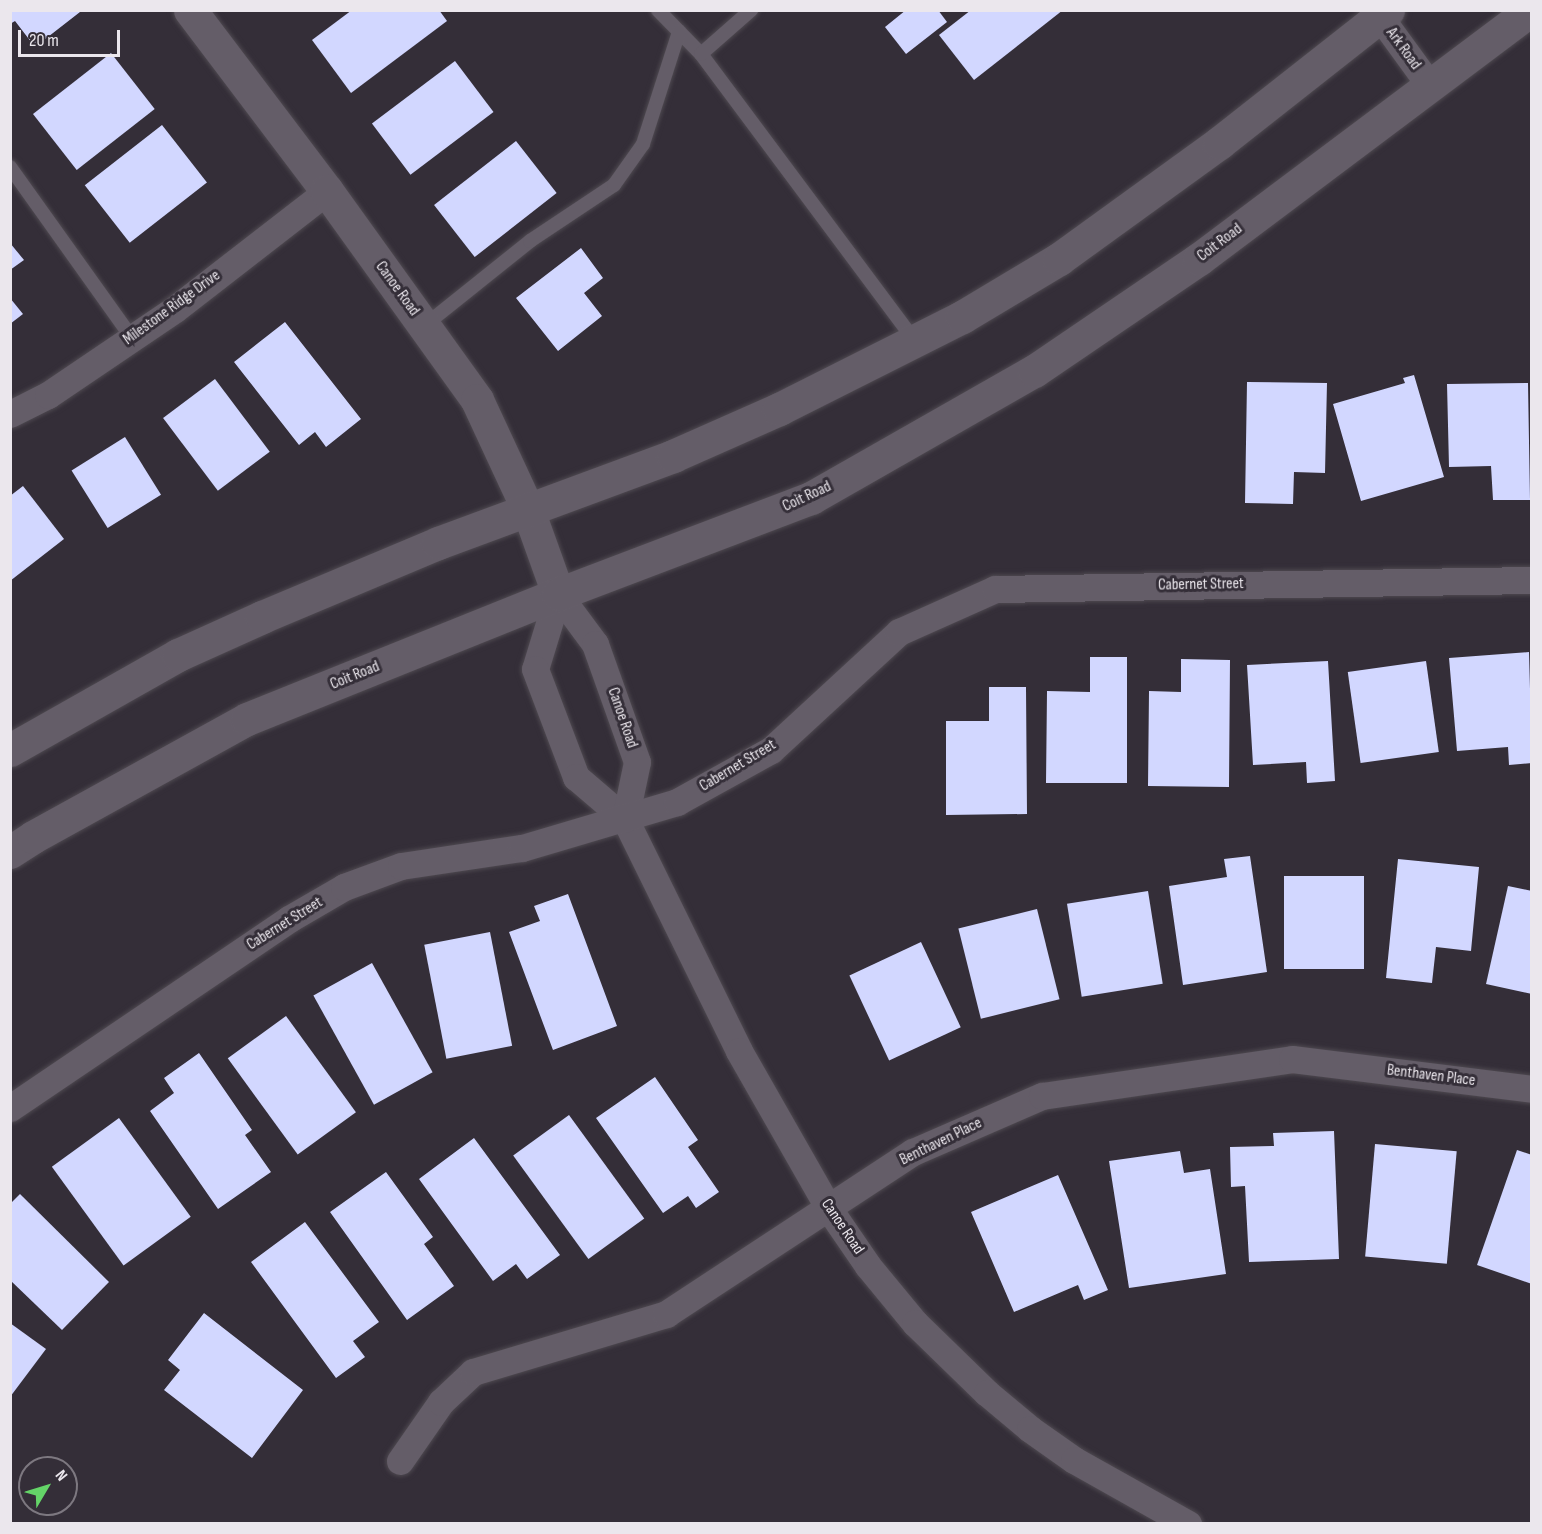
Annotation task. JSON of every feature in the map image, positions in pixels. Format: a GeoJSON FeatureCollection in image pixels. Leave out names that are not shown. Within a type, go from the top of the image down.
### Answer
{"type":"FeatureCollection","features":[{"type":"Feature","properties":{"kind":"main road","name":"Canoe Road"},"geometry":{"type":"LineString","coordinates":[[190,10],[327,191],[477,400],[528,510],[558,594]]}},
{"type":"Feature","properties":{"kind":"main road","name":"Coit Road"},"geometry":{"type":"LineString","coordinates":[[10,852],[33,837],[247,719],[558,594],[811,498],[1034,371],[1199,259],[1531,10]]}},
{"type":"Feature","properties":{"kind":"main road"},"geometry":{"type":"LineString","coordinates":[[10,750],[178,655],[262,616],[438,543],[684,451],[779,408],[962,317],[1059,259],[1219,143],[1381,13]]}},
{"type":"Feature","properties":{"kind":"street","name":"Ark Road"},"geometry":{"type":"LineString","coordinates":[[1381,13],[1431,87]]}},
{"type":"Feature","properties":{"kind":"street","name":"Milestone Ridge Drive"},"geometry":{"type":"LineString","coordinates":[[10,414],[48,395],[175,309],[327,191]]}},
{"type":"Feature","properties":{"kind":"street","name":"Cabernet Street"},"geometry":{"type":"LineString","coordinates":[[10,1108],[289,919],[344,887],[401,866],[522,848],[677,802],[771,750],[899,632],[995,589],[1532,580]]}},
{"type":"Feature","properties":{"kind":"street","name":"Canoe Road"},"geometry":{"type":"LineString","coordinates":[[558,594],[595,644],[637,762],[625,819]]}},
{"type":"Feature","properties":{"kind":"street","name":"Canoe Road"},"geometry":{"type":"LineString","coordinates":[[558,594],[535,669],[576,777],[625,819],[739,1051],[829,1209],[868,1266],[915,1323],[987,1393],[1030,1429],[1074,1460],[1188,1524]]}},
{"type":"Feature","properties":{"kind":"street","name":"Benthaven Place"},"geometry":{"type":"LineString","coordinates":[[400,1461],[441,1402],[473,1372],[666,1314],[913,1152],[1042,1096],[1292,1059],[1532,1089]]}},
{"type":"Feature","properties":{"kind":"lane"},"geometry":{"type":"LineString","coordinates":[[658,10],[700,54],[914,340]]}},
{"type":"Feature","properties":{"kind":"lane"},"geometry":{"type":"LineString","coordinates":[[700,54],[751,10]]}},
{"type":"Feature","properties":{"kind":"lane"},"geometry":{"type":"LineString","coordinates":[[424,326],[531,241],[614,184],[643,144],[679,32]]}},
{"type":"Feature","properties":{"kind":"lane"},"geometry":{"type":"LineString","coordinates":[[10,167],[132,338]]}},
{"type":"Feature","properties":{"kind":"building"},"geometry":{"type":"Polygon","coordinates":[[[10,10],[78,10],[80,12],[35,47],[15,21],[10,24],[10,10]]]}},
{"type":"Feature","properties":{"kind":"building"},"geometry":{"type":"Polygon","coordinates":[[[352,10],[439,10],[447,21],[351,93],[312,40],[352,10]]]}},
{"type":"Feature","properties":{"kind":"building"},"geometry":{"type":"Polygon","coordinates":[[[906,10],[938,10],[947,22],[906,54],[885,27],[906,10]]]}},
{"type":"Feature","properties":{"kind":"building"},"geometry":{"type":"Polygon","coordinates":[[[971,10],[1063,10],[974,80],[939,35],[971,10]]]}},
{"type":"Feature","properties":{"kind":"building"},"geometry":{"type":"Polygon","coordinates":[[[111,53],[155,109],[77,170],[33,114],[111,53]]]}},
{"type":"Feature","properties":{"kind":"building"},"geometry":{"type":"Polygon","coordinates":[[[455,61],[494,112],[410,175],[372,124],[455,61]]]}},
{"type":"Feature","properties":{"kind":"building"},"geometry":{"type":"Polygon","coordinates":[[[162,125],[207,183],[130,243],[85,185],[162,125]]]}},
{"type":"Feature","properties":{"kind":"building"},"geometry":{"type":"Polygon","coordinates":[[[516,141],[557,193],[475,257],[434,205],[516,141]]]}},
{"type":"Feature","properties":{"kind":"building"},"geometry":{"type":"Polygon","coordinates":[[[10,243],[24,260],[10,270],[10,243]]]}},
{"type":"Feature","properties":{"kind":"building"},"geometry":{"type":"Polygon","coordinates":[[[581,248],[603,278],[584,293],[602,316],[558,351],[516,298],[581,248]]]}},
{"type":"Feature","properties":{"kind":"building"},"geometry":{"type":"Polygon","coordinates":[[[10,298],[23,314],[10,324],[10,298]]]}},
{"type":"Feature","properties":{"kind":"building"},"geometry":{"type":"Polygon","coordinates":[[[285,322],[361,419],[326,447],[315,432],[299,445],[234,362],[285,322]]]}},
{"type":"Feature","properties":{"kind":"building"},"geometry":{"type":"Polygon","coordinates":[[[1414,375],[1444,477],[1361,501],[1333,404],[1405,383],[1403,378],[1414,375]]]}},
{"type":"Feature","properties":{"kind":"building"},"geometry":{"type":"Polygon","coordinates":[[[215,379],[270,452],[218,491],[163,418],[215,379]]]}},
{"type":"Feature","properties":{"kind":"building"},"geometry":{"type":"Polygon","coordinates":[[[1247,382],[1327,383],[1325,473],[1294,472],[1293,504],[1245,503],[1247,382]]]}},
{"type":"Feature","properties":{"kind":"building"},"geometry":{"type":"Polygon","coordinates":[[[1528,383],[1530,500],[1493,500],[1491,466],[1449,467],[1447,384],[1528,383]]]}},
{"type":"Feature","properties":{"kind":"building"},"geometry":{"type":"Polygon","coordinates":[[[125,437],[161,495],[108,528],[72,470],[125,437]]]}},
{"type":"Feature","properties":{"kind":"building"},"geometry":{"type":"Polygon","coordinates":[[[23,486],[64,539],[10,581],[10,496],[23,486]]]}},
{"type":"Feature","properties":{"kind":"building"},"geometry":{"type":"Polygon","coordinates":[[[1529,652],[1532,763],[1509,765],[1508,747],[1457,751],[1449,658],[1529,652]]]}},
{"type":"Feature","properties":{"kind":"building"},"geometry":{"type":"Polygon","coordinates":[[[1090,657],[1127,657],[1127,783],[1046,783],[1047,691],[1090,692],[1090,657]]]}},
{"type":"Feature","properties":{"kind":"building"},"geometry":{"type":"Polygon","coordinates":[[[1181,659],[1230,660],[1229,787],[1148,786],[1149,691],[1181,692],[1181,659]]]}},
{"type":"Feature","properties":{"kind":"building"},"geometry":{"type":"Polygon","coordinates":[[[1328,661],[1335,781],[1307,783],[1306,762],[1253,765],[1247,665],[1328,661]]]}},
{"type":"Feature","properties":{"kind":"building"},"geometry":{"type":"Polygon","coordinates":[[[1426,661],[1439,752],[1361,763],[1348,672],[1426,661]]]}},
{"type":"Feature","properties":{"kind":"building"},"geometry":{"type":"Polygon","coordinates":[[[989,687],[1026,687],[1027,814],[946,815],[946,721],[989,721],[989,687]]]}},
{"type":"Feature","properties":{"kind":"building"},"geometry":{"type":"Polygon","coordinates":[[[1250,856],[1267,972],[1183,985],[1169,886],[1227,877],[1224,859],[1250,856]]]}},
{"type":"Feature","properties":{"kind":"building"},"geometry":{"type":"Polygon","coordinates":[[[1398,859],[1479,867],[1471,951],[1436,947],[1432,983],[1386,978],[1398,859]]]}},
{"type":"Feature","properties":{"kind":"building"},"geometry":{"type":"Polygon","coordinates":[[[1284,876],[1364,876],[1364,969],[1284,969],[1284,876]]]}},
{"type":"Feature","properties":{"kind":"building"},"geometry":{"type":"Polygon","coordinates":[[[1508,886],[1532,891],[1532,994],[1486,984],[1508,886]]]}},
{"type":"Feature","properties":{"kind":"building"},"geometry":{"type":"Polygon","coordinates":[[[1148,891],[1163,984],[1082,997],[1067,904],[1148,891]]]}},
{"type":"Feature","properties":{"kind":"building"},"geometry":{"type":"Polygon","coordinates":[[[568,894],[617,1026],[553,1050],[509,932],[540,921],[534,906],[568,894]]]}},
{"type":"Feature","properties":{"kind":"building"},"geometry":{"type":"Polygon","coordinates":[[[1037,909],[1059,999],[981,1019],[958,929],[1037,909]]]}},
{"type":"Feature","properties":{"kind":"building"},"geometry":{"type":"Polygon","coordinates":[[[490,932],[512,1046],[446,1059],[424,945],[490,932]]]}},
{"type":"Feature","properties":{"kind":"building"},"geometry":{"type":"Polygon","coordinates":[[[921,942],[961,1027],[889,1061],[849,975],[921,942]]]}},
{"type":"Feature","properties":{"kind":"building"},"geometry":{"type":"Polygon","coordinates":[[[372,963],[433,1072],[374,1105],[313,995],[372,963]]]}},
{"type":"Feature","properties":{"kind":"building"},"geometry":{"type":"Polygon","coordinates":[[[286,1016],[356,1112],[298,1155],[228,1058],[286,1016]]]}},
{"type":"Feature","properties":{"kind":"building"},"geometry":{"type":"Polygon","coordinates":[[[199,1053],[252,1130],[245,1135],[271,1172],[218,1209],[150,1111],[174,1093],[164,1078],[199,1053]]]}},
{"type":"Feature","properties":{"kind":"building"},"geometry":{"type":"Polygon","coordinates":[[[655,1077],[698,1140],[688,1147],[719,1192],[696,1208],[688,1196],[663,1213],[596,1118],[655,1077]]]}},
{"type":"Feature","properties":{"kind":"building"},"geometry":{"type":"Polygon","coordinates":[[[569,1115],[644,1219],[588,1259],[513,1156],[569,1115]]]}},
{"type":"Feature","properties":{"kind":"building"},"geometry":{"type":"Polygon","coordinates":[[[119,1118],[191,1217],[124,1265],[52,1167],[119,1118]]]}},
{"type":"Feature","properties":{"kind":"building"},"geometry":{"type":"Polygon","coordinates":[[[1334,1131],[1339,1259],[1249,1262],[1245,1186],[1231,1187],[1230,1147],[1274,1146],[1273,1133],[1334,1131]]]}},
{"type":"Feature","properties":{"kind":"building"},"geometry":{"type":"Polygon","coordinates":[[[474,1138],[560,1255],[527,1279],[516,1264],[493,1281],[419,1179],[474,1138]]]}},
{"type":"Feature","properties":{"kind":"building"},"geometry":{"type":"Polygon","coordinates":[[[1375,1144],[1457,1151],[1447,1264],[1365,1257],[1375,1144]]]}},
{"type":"Feature","properties":{"kind":"building"},"geometry":{"type":"Polygon","coordinates":[[[1517,1150],[1532,1155],[1532,1284],[1477,1265],[1517,1150]]]}},
{"type":"Feature","properties":{"kind":"building"},"geometry":{"type":"Polygon","coordinates":[[[1180,1151],[1184,1173],[1210,1169],[1226,1274],[1129,1288],[1109,1161],[1180,1151]]]}},
{"type":"Feature","properties":{"kind":"building"},"geometry":{"type":"Polygon","coordinates":[[[386,1172],[433,1237],[424,1244],[454,1286],[407,1320],[330,1212],[386,1172]]]}},
{"type":"Feature","properties":{"kind":"building"},"geometry":{"type":"Polygon","coordinates":[[[1058,1175],[1108,1290],[1084,1300],[1078,1285],[1014,1312],[971,1212],[1058,1175]]]}},
{"type":"Feature","properties":{"kind":"building"},"geometry":{"type":"Polygon","coordinates":[[[20,1194],[109,1282],[62,1330],[10,1280],[10,1204],[20,1194]]]}},
{"type":"Feature","properties":{"kind":"building"},"geometry":{"type":"Polygon","coordinates":[[[305,1222],[379,1322],[353,1341],[365,1357],[336,1378],[251,1262],[305,1222]]]}},
{"type":"Feature","properties":{"kind":"building"},"geometry":{"type":"Polygon","coordinates":[[[204,1313],[303,1390],[252,1458],[164,1390],[180,1370],[168,1360],[204,1313]]]}},
{"type":"Feature","properties":{"kind":"building"},"geometry":{"type":"Polygon","coordinates":[[[10,1323],[46,1349],[10,1397],[10,1323]]]}}]}
